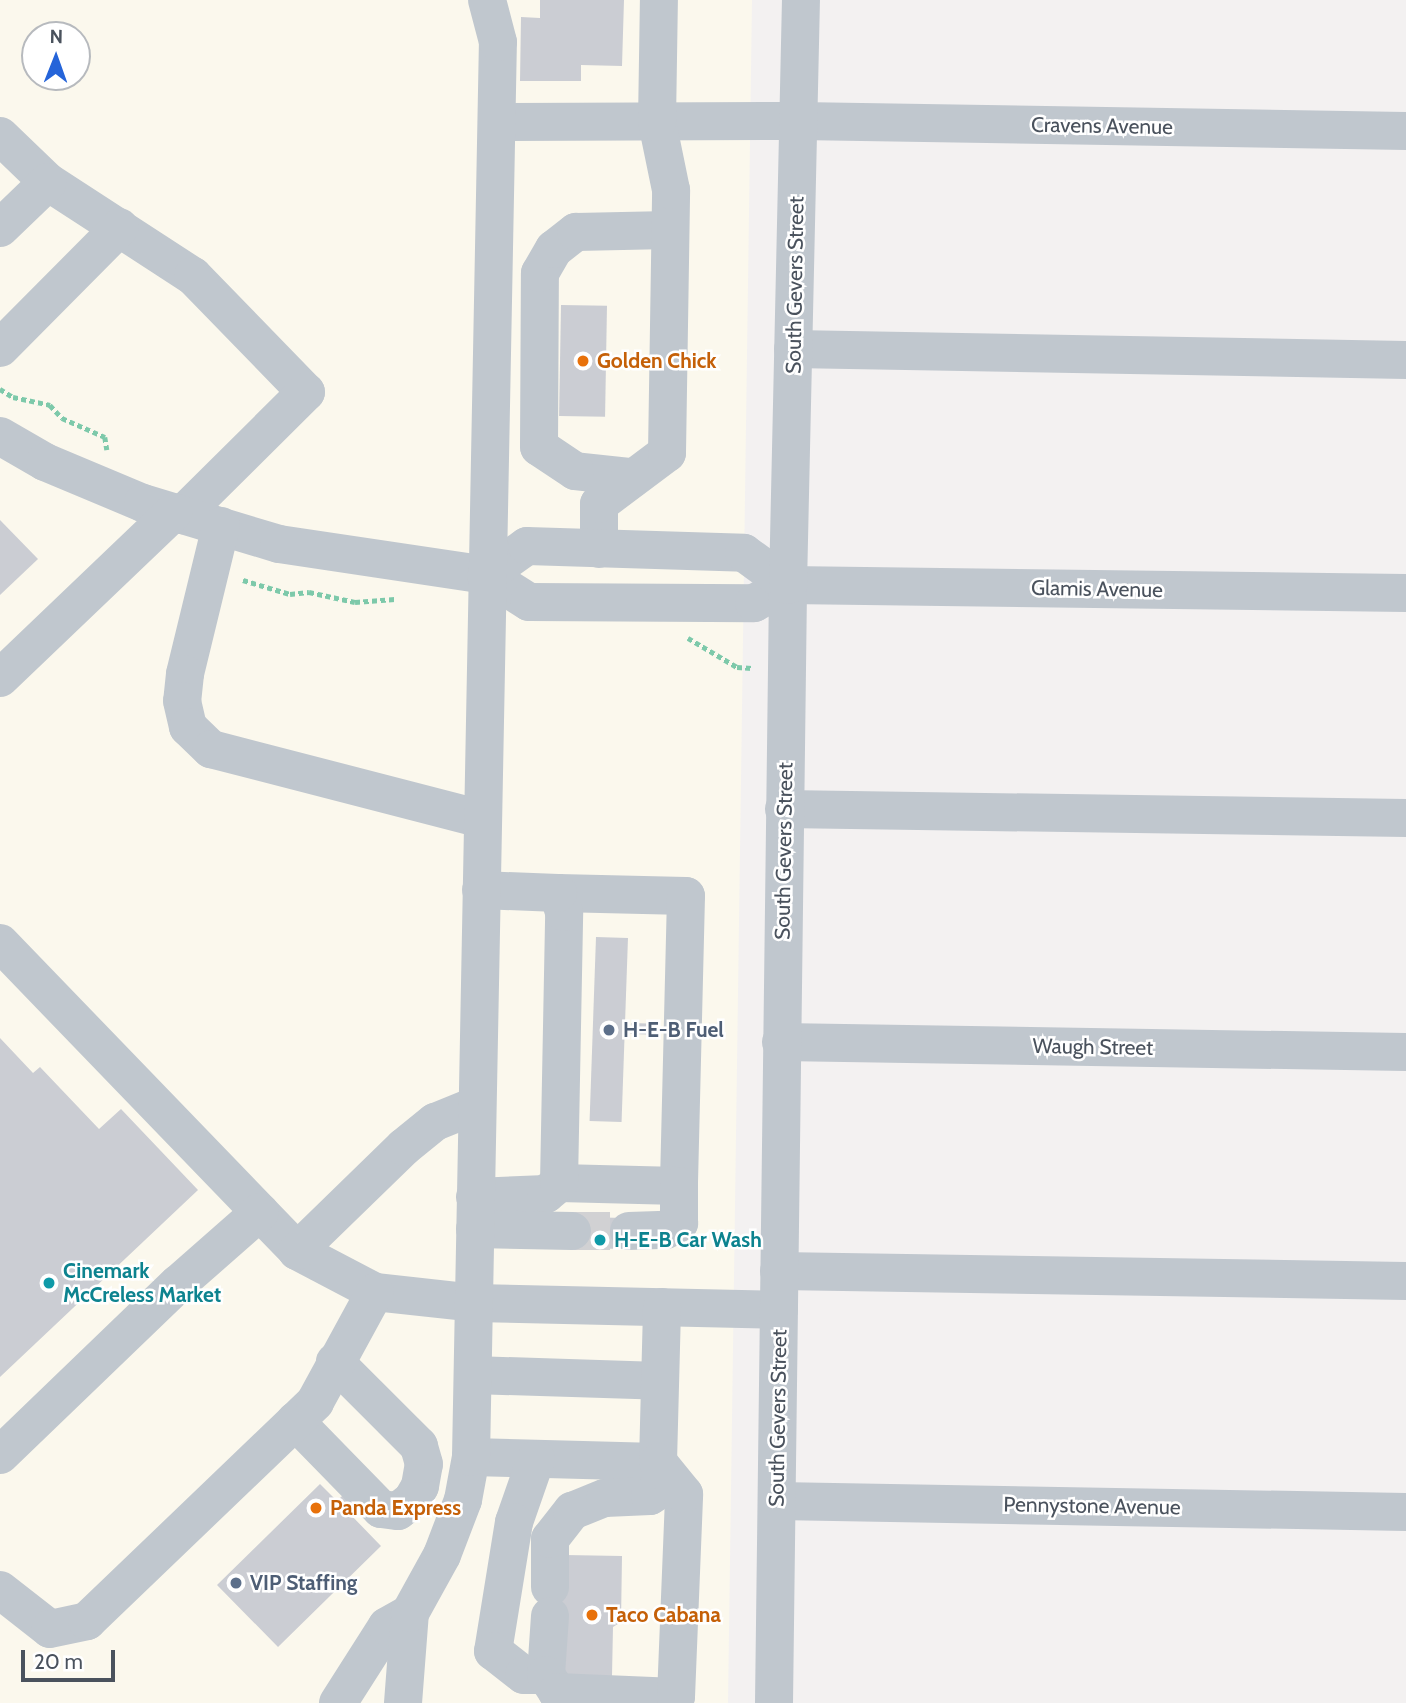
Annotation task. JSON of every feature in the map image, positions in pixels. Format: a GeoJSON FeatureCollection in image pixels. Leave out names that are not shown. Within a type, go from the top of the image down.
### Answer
{"type":"FeatureCollection","features":[{"type":"Feature","properties":{"kind":"street"},"geometry":{"type":"LineString","coordinates":[[403,1703],[410,1614],[442,1555],[463,1500],[471,1457],[498,42],[487,0]]}},
{"type":"Feature","properties":{"kind":"street"},"geometry":{"type":"LineString","coordinates":[[599,549],[599,504],[629,477],[667,453],[671,190],[657,122],[659,0]]}},
{"type":"Feature","properties":{"kind":"street","name":"South Gevers Street"},"geometry":{"type":"LineString","coordinates":[[774,1703],[788,585],[801,0]]}},
{"type":"Feature","properties":{"kind":"street","name":"Cravens Avenue"},"geometry":{"type":"LineString","coordinates":[[496,122],[799,121],[1406,131]]}},
{"type":"Feature","properties":{"kind":"street"},"geometry":{"type":"LineString","coordinates":[[0,136],[48,182],[193,276],[306,393],[0,678]]}},
{"type":"Feature","properties":{"kind":"street"},"geometry":{"type":"LineString","coordinates":[[0,228],[48,182]]}},
{"type":"Feature","properties":{"kind":"street"},"geometry":{"type":"LineString","coordinates":[[0,348],[120,227]]}},
{"type":"Feature","properties":{"kind":"street"},"geometry":{"type":"LineString","coordinates":[[629,477],[575,471],[538,447],[540,274],[554,249],[576,232],[669,230]]}},
{"type":"Feature","properties":{"kind":"street"},"geometry":{"type":"LineString","coordinates":[[793,349],[1406,360]]}},
{"type":"Feature","properties":{"kind":"street"},"geometry":{"type":"LineString","coordinates":[[0,436],[45,463],[178,513],[279,544],[486,575],[529,602],[754,603],[788,585],[744,553],[527,546],[486,575]]}},
{"type":"Feature","properties":{"kind":"street"},"geometry":{"type":"LineString","coordinates":[[220,526],[185,674],[182,701],[188,727],[211,749],[482,819]]}},
{"type":"Feature","properties":{"kind":"street","name":"Glamis Avenue"},"geometry":{"type":"LineString","coordinates":[[788,585],[1406,593]]}},
{"type":"Feature","properties":{"kind":"street"},"geometry":{"type":"LineString","coordinates":[[785,809],[1406,818]]}},
{"type":"Feature","properties":{"kind":"street"},"geometry":{"type":"LineString","coordinates":[[481,890],[686,896],[679,1223],[666,1230],[628,1231]]}},
{"type":"Feature","properties":{"kind":"street"},"geometry":{"type":"LineString","coordinates":[[558,893],[564,912],[559,1183]]}},
{"type":"Feature","properties":{"kind":"street"},"geometry":{"type":"LineString","coordinates":[[0,943],[297,1251],[375,1292],[474,1303],[779,1310]]}},
{"type":"Feature","properties":{"kind":"street","name":"Waugh Street"},"geometry":{"type":"LineString","coordinates":[[781,1042],[1406,1052]]}},
{"type":"Feature","properties":{"kind":"street"},"geometry":{"type":"LineString","coordinates":[[297,1251],[414,1138],[435,1122],[477,1105]]}},
{"type":"Feature","properties":{"kind":"street"},"geometry":{"type":"LineString","coordinates":[[475,1213],[546,1194],[559,1183],[679,1186]]}},
{"type":"Feature","properties":{"kind":"street"},"geometry":{"type":"LineString","coordinates":[[0,1455],[178,1284],[260,1212]]}},
{"type":"Feature","properties":{"kind":"street"},"geometry":{"type":"LineString","coordinates":[[475,1213],[572,1230]]}},
{"type":"Feature","properties":{"kind":"street"},"geometry":{"type":"LineString","coordinates":[[779,1271],[1406,1281]]}},
{"type":"Feature","properties":{"kind":"street"},"geometry":{"type":"LineString","coordinates":[[0,1590],[50,1629],[87,1621],[315,1402],[375,1292]]}},
{"type":"Feature","properties":{"kind":"street"},"geometry":{"type":"LineString","coordinates":[[662,1307],[660,1381],[666,1471],[684,1493],[676,1697],[557,1692],[546,1675],[550,1539],[572,1511],[605,1499],[650,1496],[666,1471]]}},
{"type":"Feature","properties":{"kind":"street"},"geometry":{"type":"LineString","coordinates":[[295,1421],[381,1509],[398,1511],[412,1500],[420,1486],[424,1464],[419,1446],[335,1362]]}},
{"type":"Feature","properties":{"kind":"street"},"geometry":{"type":"LineString","coordinates":[[473,1375],[660,1381]]}},
{"type":"Feature","properties":{"kind":"street"},"geometry":{"type":"LineString","coordinates":[[471,1457],[536,1459],[666,1471]]}},
{"type":"Feature","properties":{"kind":"street"},"geometry":{"type":"LineString","coordinates":[[536,1459],[514,1522],[494,1651],[524,1675],[546,1675]]}},
{"type":"Feature","properties":{"kind":"street","name":"Pennystone Avenue"},"geometry":{"type":"LineString","coordinates":[[778,1501],[1406,1512]]}},
{"type":"Feature","properties":{"kind":"street"},"geometry":{"type":"LineString","coordinates":[[338,1703],[387,1626],[410,1614]]}},
{"type":"Feature","properties":{"kind":"path"},"geometry":{"type":"LineString","coordinates":[[0,390],[13,397],[50,405],[62,418],[98,432],[109,444],[105,459]]}},
{"type":"Feature","properties":{"kind":"shaded area"},"geometry":{"type":"Polygon","coordinates":[[[0,0],[752,0],[728,1703],[0,1703],[0,0]]]}},
{"type":"Feature","properties":{"kind":"building"},"geometry":{"type":"Polygon","coordinates":[[[540,0],[624,0],[622,66],[581,65],[581,81],[520,81],[521,17],[540,18],[540,0]]]}},
{"type":"Feature","properties":{"kind":"building","name":"Golden Chick"},"geometry":{"type":"Polygon","coordinates":[[[561,305],[607,306],[605,417],[559,416],[561,305]]]}},
{"type":"Feature","properties":{"kind":"building"},"geometry":{"type":"Polygon","coordinates":[[[0,520],[38,559],[0,595],[0,520]]]}},
{"type":"Feature","properties":{"kind":"building","name":"H-E-B Fuel"},"geometry":{"type":"Polygon","coordinates":[[[596,937],[628,938],[622,1122],[590,1121],[596,937]]]}},
{"type":"Feature","properties":{"kind":"building"},"geometry":{"type":"Polygon","coordinates":[[[631,1023],[656,1024],[656,1035],[631,1034],[631,1023]]]}},
{"type":"Feature","properties":{"kind":"building","name":"Cinemark McCreless Market"},"geometry":{"type":"Polygon","coordinates":[[[0,1038],[33,1073],[40,1067],[99,1129],[121,1109],[198,1190],[0,1377],[0,1038]]]}},
{"type":"Feature","properties":{"kind":"building","name":"H-E-B Car Wash"},"geometry":{"type":"Polygon","coordinates":[[[572,1217],[629,1218],[628,1249],[571,1248],[572,1217]]]}},
{"type":"Feature","properties":{"kind":"building"},"geometry":{"type":"Polygon","coordinates":[[[320,1484],[337,1501],[343,1495],[355,1507],[349,1513],[381,1546],[278,1647],[217,1585],[320,1484]]]}},
{"type":"Feature","properties":{"kind":"building","name":"Taco Cabana"},"geometry":{"type":"Polygon","coordinates":[[[565,1555],[622,1556],[621,1622],[613,1627],[612,1676],[562,1675],[540,1616],[565,1555]]]}},
{"type":"Feature","properties":{"kind":"tunnel"},"geometry":{"type":"LineString","coordinates":[[572,1231],[629,1231]]}},
{"type":"Feature","properties":{"kind":"place","name":"Golden Chick"},"geometry":{"type":"Point","coordinates":[583,361]}},
{"type":"Feature","properties":{"kind":"place","name":"H-E-B Fuel"},"geometry":{"type":"Point","coordinates":[609,1030]}},
{"type":"Feature","properties":{"kind":"place","name":"H-E-B Car Wash"},"geometry":{"type":"Point","coordinates":[600,1240]}},
{"type":"Feature","properties":{"kind":"place","name":"Cinemark McCreless Market"},"geometry":{"type":"Point","coordinates":[49,1283]}},
{"type":"Feature","properties":{"kind":"place","name":"Panda Express"},"geometry":{"type":"Point","coordinates":[316,1508]}},
{"type":"Feature","properties":{"kind":"place","name":"VIP Staffing"},"geometry":{"type":"Point","coordinates":[236,1583]}},
{"type":"Feature","properties":{"kind":"place","name":"Taco Cabana"},"geometry":{"type":"Point","coordinates":[592,1615]}}]}
